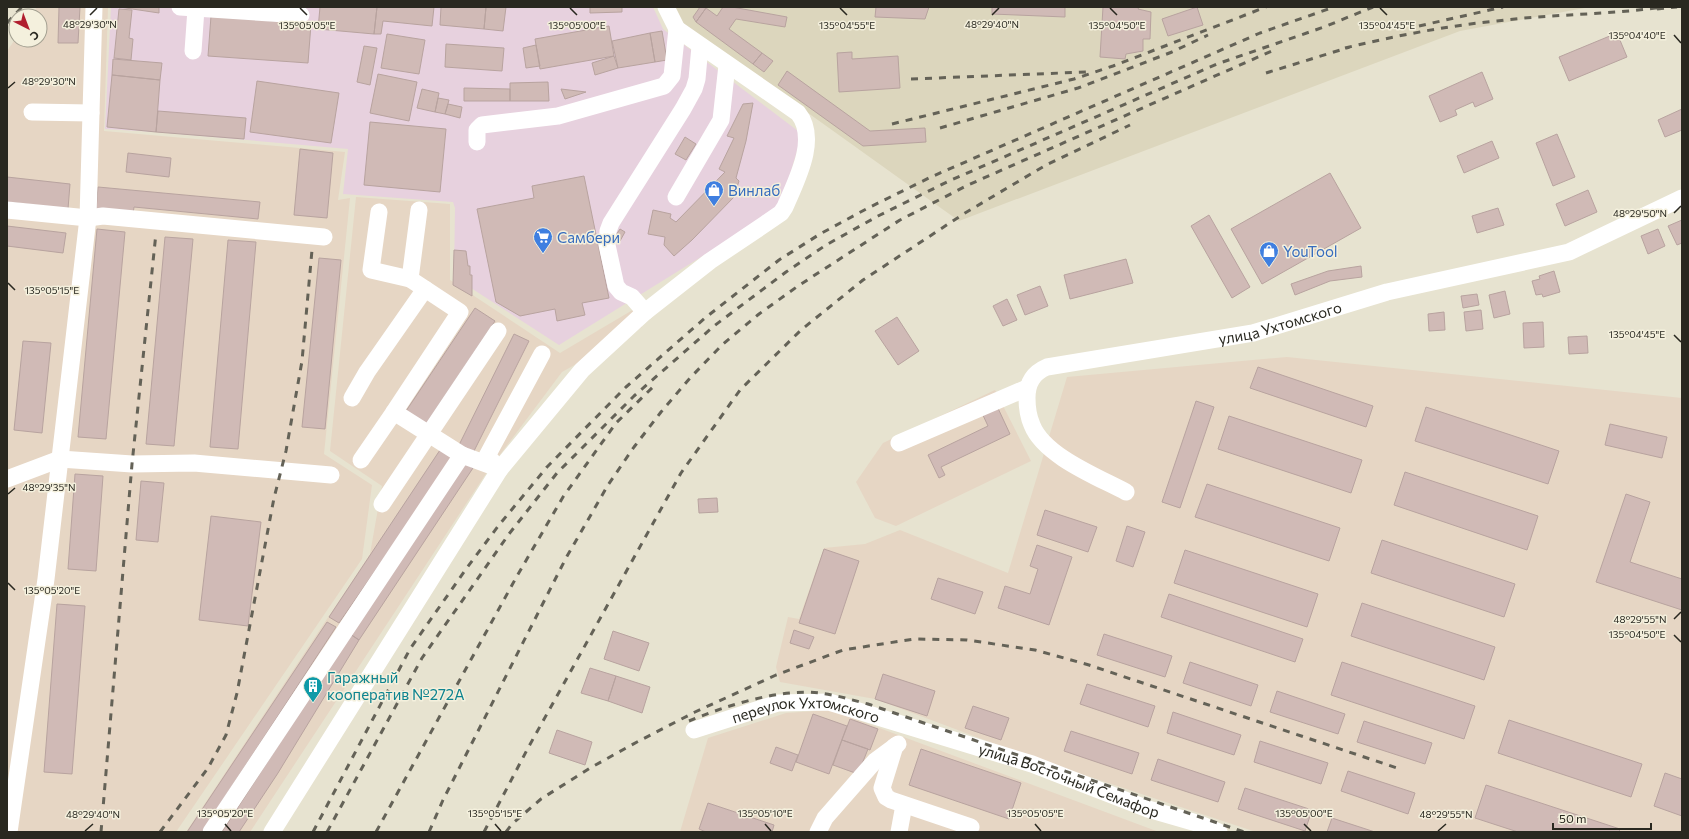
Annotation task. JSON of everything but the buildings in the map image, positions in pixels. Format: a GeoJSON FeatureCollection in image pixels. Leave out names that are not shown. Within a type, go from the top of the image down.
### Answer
{"type":"FeatureCollection","features":[{"type":"Feature","properties":{"kind":"street"},"geometry":{"type":"LineString","coordinates":[[9,832],[46,579],[88,218],[94,7]]}},
{"type":"Feature","properties":{"kind":"street"},"geometry":{"type":"LineString","coordinates":[[272,832],[500,469],[582,370],[645,312],[710,261],[781,213],[785,207],[806,154],[806,130],[802,119],[798,113],[677,29],[666,7]]}},
{"type":"Feature","properties":{"kind":"street"},"geometry":{"type":"LineString","coordinates":[[194,51],[188,8],[301,15]]}},
{"type":"Feature","properties":{"kind":"street"},"geometry":{"type":"LineString","coordinates":[[478,142],[477,130],[482,125],[558,116],[664,86],[672,76],[677,29]]}},
{"type":"Feature","properties":{"kind":"street"},"geometry":{"type":"LineString","coordinates":[[645,312],[632,297],[621,292],[616,286],[607,245],[608,231],[611,223],[694,89],[697,79],[700,46]]}},
{"type":"Feature","properties":{"kind":"street"},"geometry":{"type":"LineString","coordinates":[[676,197],[721,120],[727,64]]}},
{"type":"Feature","properties":{"kind":"street"},"geometry":{"type":"LineString","coordinates":[[32,112],[91,113]]}},
{"type":"Feature","properties":{"kind":"street","name":"улица Ухтомского"},"geometry":{"type":"LineString","coordinates":[[1027,388],[1035,374],[1047,367],[1254,333],[1387,292],[1569,252],[1682,198]]}},
{"type":"Feature","properties":{"kind":"street"},"geometry":{"type":"LineString","coordinates":[[7,210],[88,218],[103,216],[324,236]]}},
{"type":"Feature","properties":{"kind":"street"},"geometry":{"type":"LineString","coordinates":[[410,279],[419,210]]}},
{"type":"Feature","properties":{"kind":"street"},"geometry":{"type":"LineString","coordinates":[[361,460],[460,312],[410,279],[371,270],[379,212]]}},
{"type":"Feature","properties":{"kind":"street"},"geometry":{"type":"LineString","coordinates":[[352,398],[367,372],[425,289]]}},
{"type":"Feature","properties":{"kind":"street"},"geometry":{"type":"LineString","coordinates":[[382,504],[498,331]]}},
{"type":"Feature","properties":{"kind":"street"},"geometry":{"type":"LineString","coordinates":[[500,469],[488,456],[542,354]]}},
{"type":"Feature","properties":{"kind":"street"},"geometry":{"type":"LineString","coordinates":[[899,443],[1027,388],[1027,412],[1032,426],[1040,438],[1065,461],[1126,492]]}},
{"type":"Feature","properties":{"kind":"street"},"geometry":{"type":"LineString","coordinates":[[394,412],[462,454],[500,469]]}},
{"type":"Feature","properties":{"kind":"street"},"geometry":{"type":"LineString","coordinates":[[211,832],[462,454]]}},
{"type":"Feature","properties":{"kind":"street"},"geometry":{"type":"LineString","coordinates":[[7,479],[60,460],[132,464],[194,464],[332,475]]}},
{"type":"Feature","properties":{"kind":"street","name":"переулок Ухтомского"},"geometry":{"type":"LineString","coordinates":[[694,730],[778,703],[829,702],[918,730]]}},
{"type":"Feature","properties":{"kind":"street"},"geometry":{"type":"LineString","coordinates":[[818,832],[825,818],[875,761],[918,730]]}},
{"type":"Feature","properties":{"kind":"street","name":"улица Восточный Семафор"},"geometry":{"type":"LineString","coordinates":[[918,730],[1032,764],[1148,809],[1200,824],[1219,832]]}},
{"type":"Feature","properties":{"kind":"street"},"geometry":{"type":"LineString","coordinates":[[896,746],[882,788],[886,797],[904,805],[971,827]]}},
{"type":"Feature","properties":{"kind":"street"},"geometry":{"type":"LineString","coordinates":[[899,832],[904,805]]}},
{"type":"Feature","properties":{"kind":"shaded area"},"geometry":{"type":"Polygon","coordinates":[[[108,7],[104,131],[345,152],[338,200],[350,198],[324,454],[372,485],[362,559],[176,832],[7,832],[7,51],[9,48],[48,48],[48,8],[36,8],[108,7]]]}},
{"type":"Feature","properties":{"kind":"shaded area"},"geometry":{"type":"Polygon","coordinates":[[[111,7],[653,7],[663,29],[802,134],[780,208],[559,345],[454,277],[455,208],[453,202],[343,194],[348,149],[105,129],[111,7]]]}},
{"type":"Feature","properties":{"kind":"shaded area"},"geometry":{"type":"Polygon","coordinates":[[[674,7],[1590,7],[1460,31],[959,221],[681,22],[674,7]]]}},
{"type":"Feature","properties":{"kind":"shaded area"},"geometry":{"type":"Polygon","coordinates":[[[356,197],[450,204],[450,280],[560,353],[636,308],[642,327],[562,372],[487,472],[250,832],[186,832],[370,554],[382,486],[330,451],[356,197]]]}},
{"type":"Feature","properties":{"kind":"shaded area"},"geometry":{"type":"Polygon","coordinates":[[[1287,357],[1682,398],[1682,832],[1256,832],[1033,758],[875,699],[780,682],[776,667],[788,617],[799,619],[824,548],[865,544],[900,530],[1008,573],[1067,377],[1287,357]]]}},
{"type":"Feature","properties":{"kind":"shaded area"},"geometry":{"type":"Polygon","coordinates":[[[995,390],[1031,461],[896,526],[875,518],[856,482],[883,443],[995,390]]]}},
{"type":"Feature","properties":{"kind":"shaded area"},"geometry":{"type":"Polygon","coordinates":[[[831,710],[1159,832],[680,832],[708,738],[786,713],[831,710]]]}},
{"type":"Feature","properties":{"kind":"railway"},"geometry":{"type":"LineString","coordinates":[[7,23],[22,7]]}},
{"type":"Feature","properties":{"kind":"railway"},"geometry":{"type":"LineString","coordinates":[[892,124],[1074,79],[1113,66],[1266,7]]}},
{"type":"Feature","properties":{"kind":"railway"},"geometry":{"type":"LineString","coordinates":[[313,832],[410,649],[499,525],[547,467],[626,387],[705,318],[779,260],[820,234],[868,208],[931,177],[1260,33],[1334,7]]}},
{"type":"Feature","properties":{"kind":"railway"},"geometry":{"type":"LineString","coordinates":[[327,832],[422,658],[509,534],[557,473],[634,396],[714,326],[786,272],[826,245],[878,216],[949,181],[1217,64],[1324,27],[1373,7]]}},
{"type":"Feature","properties":{"kind":"railway"},"geometry":{"type":"LineString","coordinates":[[1419,26],[1503,7]]}},
{"type":"Feature","properties":{"kind":"railway"},"geometry":{"type":"LineString","coordinates":[[1345,48],[1420,32],[1478,23],[1538,17],[1622,12],[1663,7]]}},
{"type":"Feature","properties":{"kind":"railway"},"geometry":{"type":"LineString","coordinates":[[1657,9],[1677,7]]}},
{"type":"Feature","properties":{"kind":"railway"},"geometry":{"type":"LineString","coordinates":[[940,128],[1078,88],[1172,52],[1208,35]]}},
{"type":"Feature","properties":{"kind":"railway"},"geometry":{"type":"LineString","coordinates":[[1266,73],[1350,47]]}},
{"type":"Feature","properties":{"kind":"railway"},"geometry":{"type":"LineString","coordinates":[[429,832],[443,800],[566,558],[608,485],[634,447],[661,412],[690,378],[723,344],[759,314],[798,286],[900,220],[968,185],[1274,50]]}},
{"type":"Feature","properties":{"kind":"railway"},"geometry":{"type":"LineString","coordinates":[[911,79],[1086,72]]}},
{"type":"Feature","properties":{"kind":"railway"},"geometry":{"type":"LineString","coordinates":[[484,832],[528,748],[681,473],[740,390],[801,330],[863,280],[965,213],[1046,165],[1130,125]]}},
{"type":"Feature","properties":{"kind":"railway"},"geometry":{"type":"LineString","coordinates":[[101,832],[132,464],[156,233]]}},
{"type":"Feature","properties":{"kind":"railway"},"geometry":{"type":"LineString","coordinates":[[160,832],[208,768],[226,735],[237,693],[274,498],[286,451],[302,361],[312,250]]}},
{"type":"Feature","properties":{"kind":"railway"},"geometry":{"type":"LineString","coordinates":[[376,832],[517,576],[563,497],[616,423],[654,386]]}},
{"type":"Feature","properties":{"kind":"railway"},"geometry":{"type":"LineString","coordinates":[[506,832],[512,824],[541,799],[590,768],[695,712],[776,675],[843,650],[914,639],[967,640],[1035,650],[1089,665],[1400,769]]}},
{"type":"Feature","properties":{"kind":"railway"},"geometry":{"type":"LineString","coordinates":[[689,721],[736,704],[770,696],[804,692],[832,695],[868,704],[1244,832]]}},
{"type":"Feature","properties":{"kind":"place","name":"Винлаб"},"geometry":{"type":"Point","coordinates":[714,207]}},
{"type":"Feature","properties":{"kind":"place","name":"Самбери"},"geometry":{"type":"Point","coordinates":[543,254]}},
{"type":"Feature","properties":{"kind":"place","name":"YouTool"},"geometry":{"type":"Point","coordinates":[1269,268]}},
{"type":"Feature","properties":{"kind":"place","name":"Гаражный кооператив №272А"},"geometry":{"type":"Point","coordinates":[313,703]}}]}
